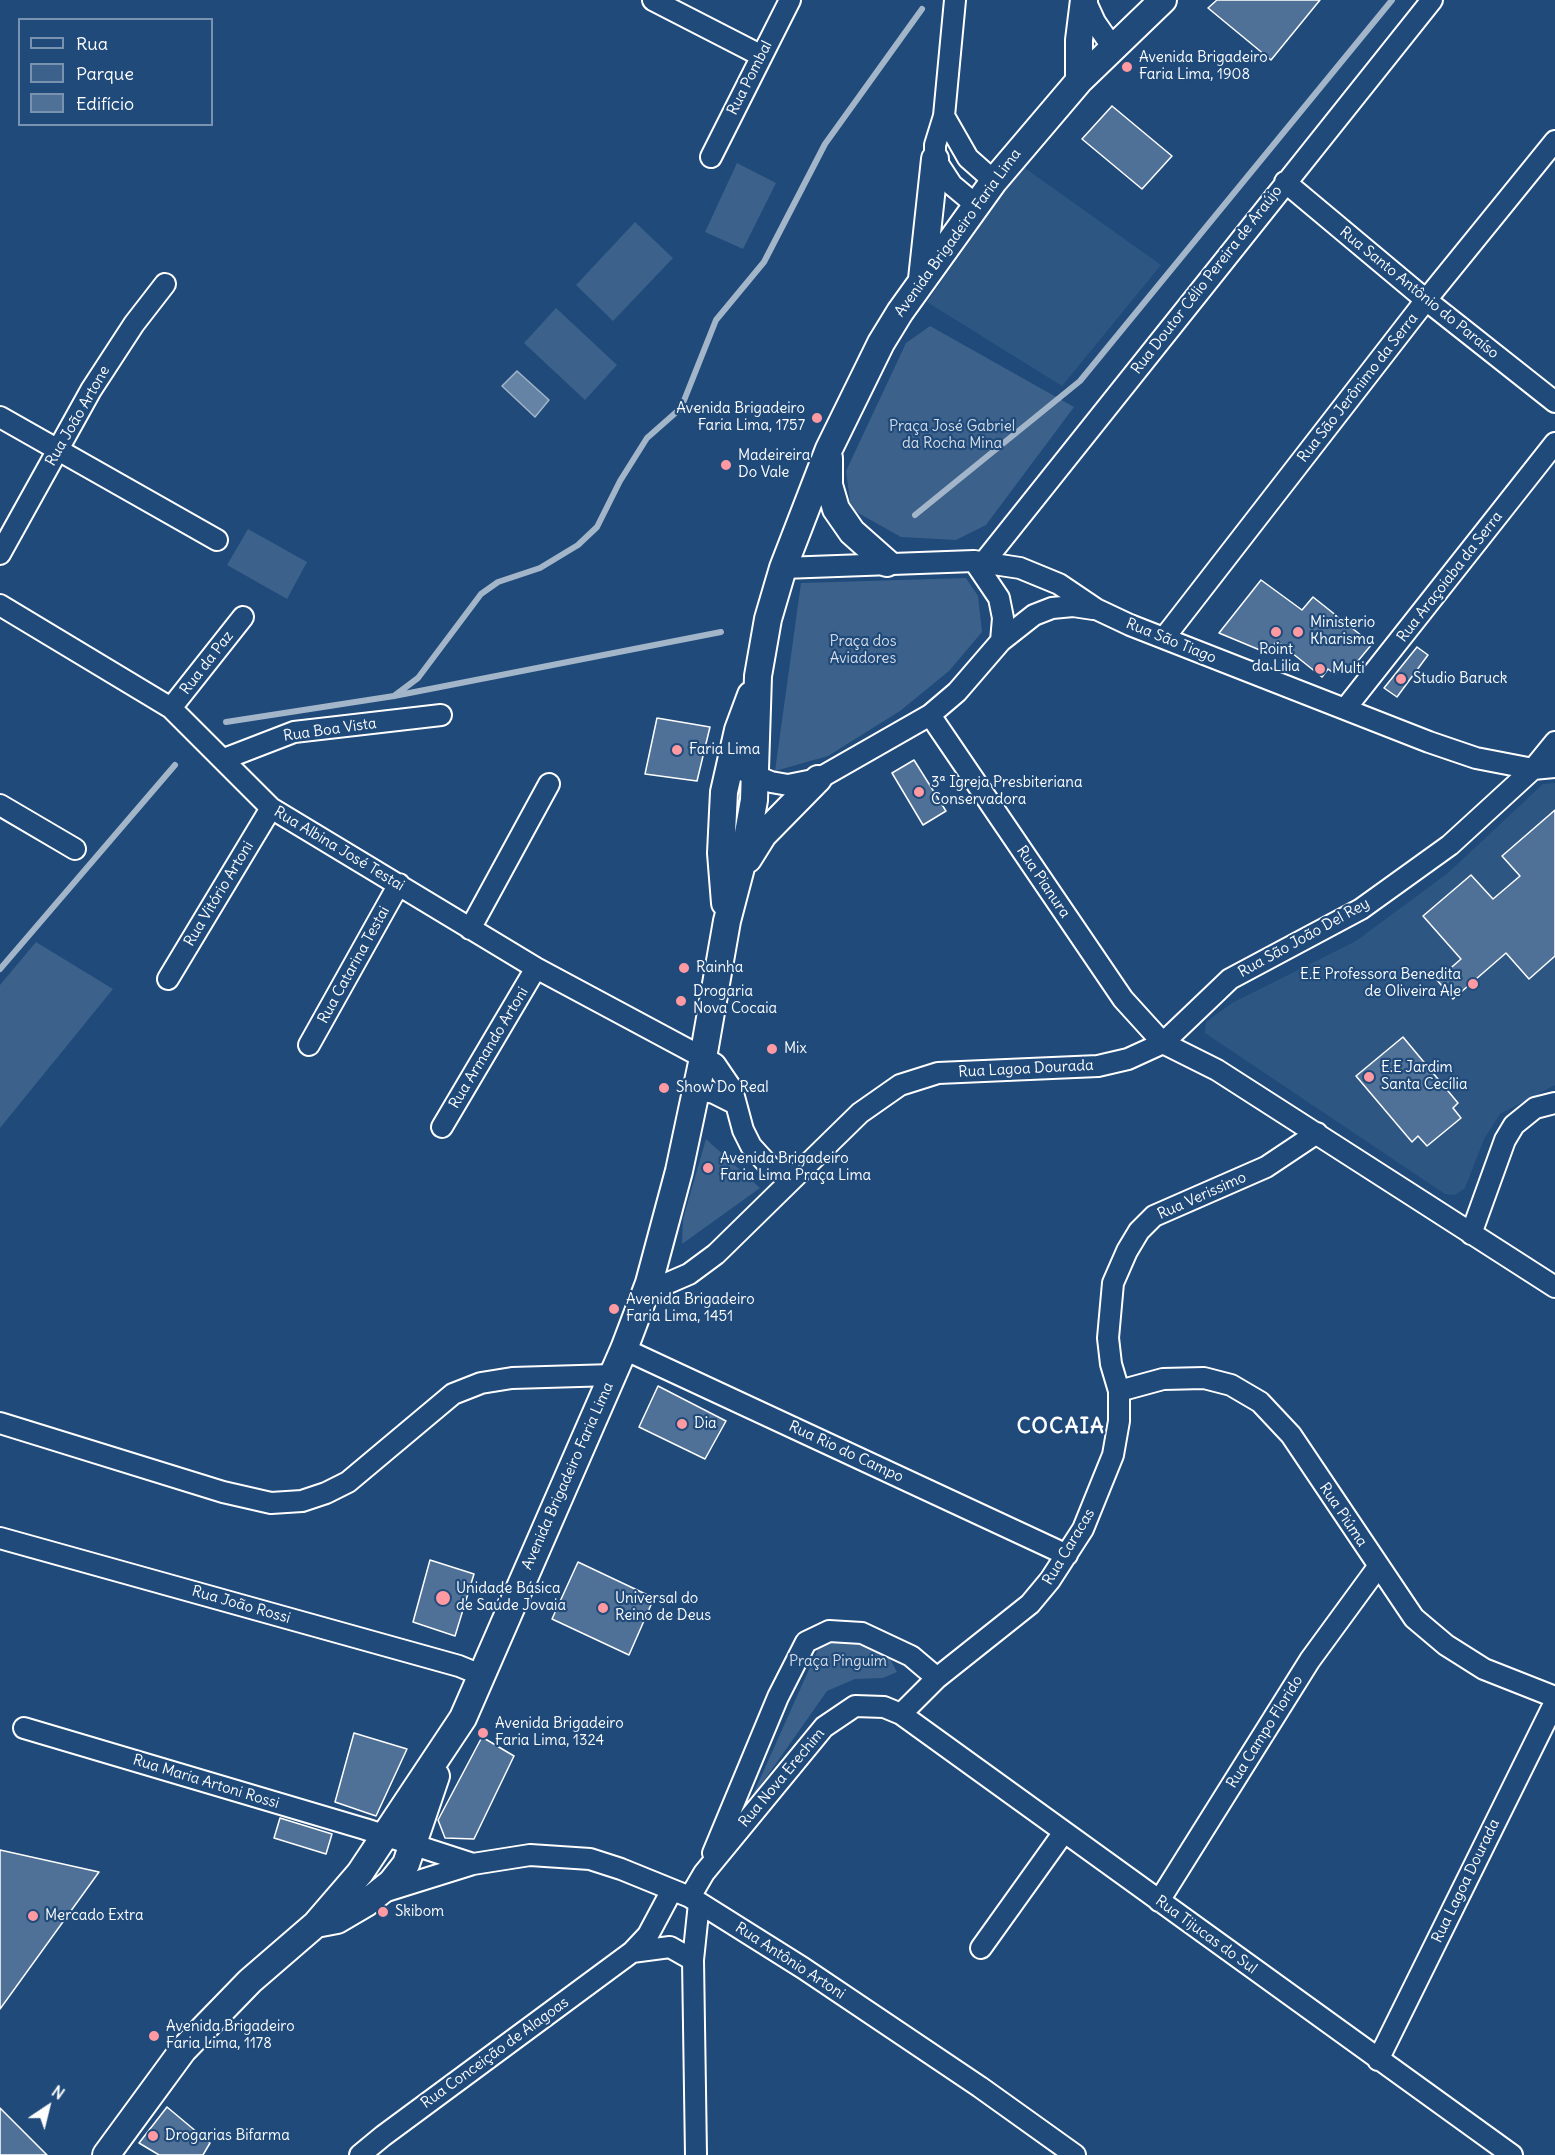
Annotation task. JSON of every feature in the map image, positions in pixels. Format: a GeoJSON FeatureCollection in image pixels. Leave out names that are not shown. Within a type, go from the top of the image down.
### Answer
{"type":"FeatureCollection","features":[{"type":"Feature","properties":{"kind":"main road"},"geometry":{"type":"LineString","coordinates":[[1079,81],[1079,40],[1084,0]]}},
{"type":"Feature","properties":{"kind":"main road","name":"Avenida Brigadeiro Faria Lima"},"geometry":{"type":"LineString","coordinates":[[106,2155],[183,2050],[250,1981],[316,1924],[360,1873],[387,1836],[463,1718],[613,1375],[645,1293],[679,1171],[697,1090],[727,921],[752,811],[758,676],[768,619],[783,568],[829,449],[881,343],[921,279],[976,205],[1079,81],[1163,0]]}},
{"type":"Feature","properties":{"kind":"main road"},"geometry":{"type":"LineString","coordinates":[[921,279],[935,159]]}},
{"type":"Feature","properties":{"kind":"main road"},"geometry":{"type":"LineString","coordinates":[[829,449],[829,485],[836,509],[852,532],[886,563]]}},
{"type":"Feature","properties":{"kind":"main road","name":"Avenida Brigadeiro Faria Lima"},"geometry":{"type":"LineString","coordinates":[[727,921],[721,853],[724,792],[738,730],[758,676]]}},
{"type":"Feature","properties":{"kind":"main road"},"geometry":{"type":"LineString","coordinates":[[739,874],[763,835],[818,779]]}},
{"type":"Feature","properties":{"kind":"main road"},"geometry":{"type":"LineString","coordinates":[[316,1924],[337,1920],[377,1894],[391,1883],[406,1864],[448,1742]]}},
{"type":"Feature","properties":{"kind":"street"},"geometry":{"type":"LineString","coordinates":[[652,0],[760,55]]}},
{"type":"Feature","properties":{"kind":"street","name":"Rua Pombal"},"geometry":{"type":"LineString","coordinates":[[711,157],[760,55],[790,0]]}},
{"type":"Feature","properties":{"kind":"street"},"geometry":{"type":"LineString","coordinates":[[955,0],[944,116],[935,146],[935,159],[952,185],[976,205]]}},
{"type":"Feature","properties":{"kind":"street"},"geometry":{"type":"LineString","coordinates":[[1084,0],[1095,22],[1113,48]]}},
{"type":"Feature","properties":{"kind":"street","name":"Rua Doutor Célio Pereira de Araújo"},"geometry":{"type":"LineString","coordinates":[[979,562],[1432,0]]}},
{"type":"Feature","properties":{"kind":"street"},"geometry":{"type":"LineString","coordinates":[[944,116],[968,158],[994,181]]}},
{"type":"Feature","properties":{"kind":"street","name":"Rua São Jerônimo da Serra"},"geometry":{"type":"LineString","coordinates":[[1164,638],[1426,300],[1555,141]]}},
{"type":"Feature","properties":{"kind":"street","name":"Rua Santo Antônio do Paraíso"},"geometry":{"type":"LineString","coordinates":[[1285,182],[1426,300],[1555,402]]}},
{"type":"Feature","properties":{"kind":"street","name":"Rua João Artone"},"geometry":{"type":"LineString","coordinates":[[0,554],[57,450],[128,333],[165,284]]}},
{"type":"Feature","properties":{"kind":"street"},"geometry":{"type":"LineString","coordinates":[[0,417],[217,540]]}},
{"type":"Feature","properties":{"kind":"street","name":"Rua Araçoiaba da Serra"},"geometry":{"type":"LineString","coordinates":[[1345,710],[1555,443]]}},
{"type":"Feature","properties":{"kind":"street"},"geometry":{"type":"LineString","coordinates":[[979,562],[999,598],[1003,618],[1001,641]]}},
{"type":"Feature","properties":{"kind":"street","name":"Rua São Tiago"},"geometry":{"type":"LineString","coordinates":[[783,568],[886,563],[979,562],[1010,565],[1059,584],[1096,609],[1345,710],[1476,758],[1533,769],[1555,766]]}},
{"type":"Feature","properties":{"kind":"street","name":"Rua Albina José Testai"},"geometry":{"type":"LineString","coordinates":[[0,605],[171,708],[271,808],[536,968],[704,1058]]}},
{"type":"Feature","properties":{"kind":"street"},"geometry":{"type":"LineString","coordinates":[[731,762],[755,777],[788,785],[818,779],[930,715],[957,692],[1001,641],[1034,615],[1052,608],[1073,606],[1096,609]]}},
{"type":"Feature","properties":{"kind":"street","name":"Rua da Paz"},"geometry":{"type":"LineString","coordinates":[[171,708],[243,617]]}},
{"type":"Feature","properties":{"kind":"street","name":"Rua Boa Vista"},"geometry":{"type":"LineString","coordinates":[[224,759],[294,732],[441,715]]}},
{"type":"Feature","properties":{"kind":"street","name":"Rua Pianura"},"geometry":{"type":"LineString","coordinates":[[930,715],[1123,999],[1163,1043]]}},
{"type":"Feature","properties":{"kind":"street","name":"Rua São João Del Rey"},"geometry":{"type":"LineString","coordinates":[[1163,1043],[1230,979],[1361,909],[1450,845],[1533,769],[1555,742]]}},
{"type":"Feature","properties":{"kind":"street"},"geometry":{"type":"LineString","coordinates":[[470,929],[549,784]]}},
{"type":"Feature","properties":{"kind":"street"},"geometry":{"type":"LineString","coordinates":[[0,805],[75,849]]}},
{"type":"Feature","properties":{"kind":"street","name":"Rua Vitório Artoni"},"geometry":{"type":"LineString","coordinates":[[168,979],[271,808]]}},
{"type":"Feature","properties":{"kind":"street","name":"Rua Catarina Testai"},"geometry":{"type":"LineString","coordinates":[[309,1045],[399,884]]}},
{"type":"Feature","properties":{"kind":"street","name":"Rua Armando Artoni"},"geometry":{"type":"LineString","coordinates":[[442,1127],[536,968]]}},
{"type":"Feature","properties":{"kind":"street"},"geometry":{"type":"LineString","coordinates":[[1163,1043],[1217,1070],[1555,1287]]}},
{"type":"Feature","properties":{"kind":"street","name":"Rua Lagoa Dourada"},"geometry":{"type":"LineString","coordinates":[[645,1293],[688,1274],[716,1254],[860,1113],[900,1085],[938,1073],[1098,1066],[1128,1059],[1163,1043]]}},
{"type":"Feature","properties":{"kind":"street"},"geometry":{"type":"LineString","coordinates":[[704,1058],[724,1075],[736,1104],[743,1130],[760,1158],[772,1169],[795,1175]]}},
{"type":"Feature","properties":{"kind":"street"},"geometry":{"type":"LineString","coordinates":[[697,1090],[714,1093],[736,1104]]}},
{"type":"Feature","properties":{"kind":"street"},"geometry":{"type":"LineString","coordinates":[[1471,1234],[1504,1140],[1514,1125],[1535,1108],[1555,1102]]}},
{"type":"Feature","properties":{"kind":"street","name":"Rua Verissimo"},"geometry":{"type":"LineString","coordinates":[[1119,1391],[1111,1364],[1108,1313],[1113,1283],[1139,1231],[1154,1216],[1266,1167],[1317,1133]]}},
{"type":"Feature","properties":{"kind":"street","name":"Rua Rio do Campo"},"geometry":{"type":"LineString","coordinates":[[624,1349],[1067,1555]]}},
{"type":"Feature","properties":{"kind":"street"},"geometry":{"type":"LineString","coordinates":[[0,1423],[223,1492],[271,1503],[291,1502],[326,1493],[348,1482],[453,1394],[481,1383],[512,1378],[613,1375]]}},
{"type":"Feature","properties":{"kind":"street","name":"Rua Piúma"},"geometry":{"type":"LineString","coordinates":[[1119,1391],[1162,1380],[1204,1378],[1231,1385],[1260,1402],[1291,1436],[1414,1618],[1446,1645],[1484,1669],[1555,1697]]}},
{"type":"Feature","properties":{"kind":"street","name":"Rua Caracas"},"geometry":{"type":"LineString","coordinates":[[901,1714],[937,1678],[1030,1604],[1067,1555],[1099,1495],[1113,1455],[1119,1421],[1119,1391]]}},
{"type":"Feature","properties":{"kind":"street","name":"Rua João Rossi"},"geometry":{"type":"LineString","coordinates":[[0,1538],[459,1666],[481,1675]]}},
{"type":"Feature","properties":{"kind":"street","name":"Rua Campo Florido"},"geometry":{"type":"LineString","coordinates":[[1159,1901],[1310,1660],[1378,1567]]}},
{"type":"Feature","properties":{"kind":"street"},"geometry":{"type":"LineString","coordinates":[[704,1873],[778,1697],[806,1642],[829,1631],[862,1633],[911,1656],[937,1678]]}},
{"type":"Feature","properties":{"kind":"street","name":"Rua Lagoa Dourada"},"geometry":{"type":"LineString","coordinates":[[1378,2060],[1555,1702]]}},
{"type":"Feature","properties":{"kind":"street","name":"Rua Nova Erechim"},"geometry":{"type":"LineString","coordinates":[[696,2155],[693,1960],[695,1900],[704,1873],[833,1720],[855,1706],[884,1707],[901,1714]]}},
{"type":"Feature","properties":{"kind":"street","name":"Rua Tijucas do Sul"},"geometry":{"type":"LineString","coordinates":[[901,1714],[1512,2155]]}},
{"type":"Feature","properties":{"kind":"street","name":"Rua Maria Artoni Rossi"},"geometry":{"type":"LineString","coordinates":[[24,1728],[387,1836]]}},
{"type":"Feature","properties":{"kind":"street"},"geometry":{"type":"LineString","coordinates":[[981,1948],[1064,1832]]}},
{"type":"Feature","properties":{"kind":"street","name":"Rua Antônio Artoni"},"geometry":{"type":"LineString","coordinates":[[387,1836],[472,1864]]}},
{"type":"Feature","properties":{"kind":"street","name":"Rua Antônio Artoni"},"geometry":{"type":"LineString","coordinates":[[377,1894],[472,1864],[530,1855],[580,1858],[621,1869],[695,1900],[804,1968],[980,2086],[1075,2155]]}},
{"type":"Feature","properties":{"kind":"street"},"geometry":{"type":"LineString","coordinates":[[360,1873],[377,1894]]}},
{"type":"Feature","properties":{"kind":"street","name":"Rua Conceição de Alagoas"},"geometry":{"type":"LineString","coordinates":[[360,2155],[382,2136],[632,1952],[648,1935],[672,1890]]}},
{"type":"Feature","properties":{"kind":"street","name":"Rua Conceição de Alagoas"},"geometry":{"type":"LineString","coordinates":[[632,1952],[661,1946],[670,1947],[693,1960]]}},
{"type":"Feature","properties":{"kind":"shaded area"},"geometry":{"type":"Polygon","coordinates":[[[1022,166],[1161,265],[1062,386],[927,302],[1022,166]]]}},
{"type":"Feature","properties":{"kind":"shaded area"},"geometry":{"type":"Polygon","coordinates":[[[517,371],[549,400],[535,417],[502,386],[517,371]]]}},
{"type":"Feature","properties":{"kind":"shaded area"},"geometry":{"type":"Polygon","coordinates":[[[1555,783],[1555,1085],[1500,1114],[1484,1139],[1465,1188],[1455,1195],[1445,1194],[1205,1033],[1206,1022],[1232,1003],[1356,941],[1448,873],[1543,784],[1555,783]]]}},
{"type":"Feature","properties":{"kind":"green space"},"geometry":{"type":"Polygon","coordinates":[[[737,163],[776,183],[743,249],[705,232],[737,163]]]}},
{"type":"Feature","properties":{"kind":"green space"},"geometry":{"type":"Polygon","coordinates":[[[635,222],[673,258],[613,321],[576,285],[635,222]]]}},
{"type":"Feature","properties":{"kind":"green space"},"geometry":{"type":"Polygon","coordinates":[[[556,308],[617,365],[585,400],[524,343],[556,308]]]}},
{"type":"Feature","properties":{"kind":"green space","name":"Praça José Gabriel da Rocha Mina"},"geometry":{"type":"Polygon","coordinates":[[[930,326],[1074,407],[986,525],[956,540],[901,537],[851,509],[846,471],[906,343],[930,326]]]}},
{"type":"Feature","properties":{"kind":"green space"},"geometry":{"type":"Polygon","coordinates":[[[248,529],[307,562],[287,599],[227,565],[248,529]]]}},
{"type":"Feature","properties":{"kind":"green space","name":"Praça dos Aviadores"},"geometry":{"type":"Polygon","coordinates":[[[966,578],[978,596],[982,632],[949,671],[900,711],[828,756],[775,771],[801,583],[966,578]]]}},
{"type":"Feature","properties":{"kind":"green space"},"geometry":{"type":"Polygon","coordinates":[[[36,942],[113,989],[0,1128],[0,985],[36,942]]]}},
{"type":"Feature","properties":{"kind":"green space"},"geometry":{"type":"Polygon","coordinates":[[[706,1139],[760,1188],[682,1244],[683,1219],[706,1139]]]}},
{"type":"Feature","properties":{"kind":"green space","name":"Praça Pinguim"},"geometry":{"type":"Polygon","coordinates":[[[823,1638],[868,1643],[890,1659],[897,1672],[883,1678],[855,1679],[827,1691],[751,1799],[823,1638]]]}},
{"type":"Feature","properties":{"kind":"building"},"geometry":{"type":"Polygon","coordinates":[[[1217,0],[1320,0],[1271,60],[1208,8],[1217,0]]]}},
{"type":"Feature","properties":{"kind":"building"},"geometry":{"type":"Polygon","coordinates":[[[1112,106],[1172,156],[1142,189],[1082,139],[1112,106]]]}},
{"type":"Feature","properties":{"kind":"building"},"geometry":{"type":"Polygon","coordinates":[[[1261,580],[1302,610],[1313,597],[1372,644],[1348,673],[1340,668],[1335,674],[1328,669],[1322,677],[1277,641],[1267,653],[1219,633],[1261,580]]]}},
{"type":"Feature","properties":{"kind":"building"},"geometry":{"type":"Polygon","coordinates":[[[1417,647],[1428,655],[1397,697],[1384,688],[1417,647]]]}},
{"type":"Feature","properties":{"kind":"building","name":"Faria Lima"},"geometry":{"type":"Polygon","coordinates":[[[657,718],[710,727],[697,781],[645,774],[657,718]]]}},
{"type":"Feature","properties":{"kind":"building","name":"3ª Igreja Presbiteriana Conservadora"},"geometry":{"type":"Polygon","coordinates":[[[914,760],[946,811],[923,825],[892,773],[914,760]]]}},
{"type":"Feature","properties":{"kind":"building"},"geometry":{"type":"Polygon","coordinates":[[[1555,810],[1555,956],[1529,979],[1506,953],[1453,999],[1437,980],[1461,959],[1423,916],[1471,875],[1493,899],[1520,876],[1502,856],[1555,810]]]}},
{"type":"Feature","properties":{"kind":"building"},"geometry":{"type":"Polygon","coordinates":[[[1403,1037],[1458,1103],[1453,1108],[1461,1118],[1427,1146],[1418,1136],[1412,1142],[1356,1076],[1403,1037]]]}},
{"type":"Feature","properties":{"kind":"building","name":"Dia"},"geometry":{"type":"Polygon","coordinates":[[[658,1386],[726,1421],[705,1459],[639,1427],[658,1386]]]}},
{"type":"Feature","properties":{"kind":"building","name":"Unidade Básica de Saúde Jovaia"},"geometry":{"type":"Polygon","coordinates":[[[430,1560],[474,1574],[455,1636],[413,1622],[430,1560]]]}},
{"type":"Feature","properties":{"kind":"building","name":"Universal do Reino de Deus"},"geometry":{"type":"Polygon","coordinates":[[[578,1562],[654,1598],[629,1655],[552,1619],[578,1562]]]}},
{"type":"Feature","properties":{"kind":"building"},"geometry":{"type":"Polygon","coordinates":[[[354,1733],[407,1749],[376,1816],[335,1802],[354,1733]]]}},
{"type":"Feature","properties":{"kind":"building"},"geometry":{"type":"Polygon","coordinates":[[[482,1737],[514,1756],[474,1839],[445,1838],[438,1820],[482,1737]]]}},
{"type":"Feature","properties":{"kind":"building"},"geometry":{"type":"Polygon","coordinates":[[[280,1818],[332,1834],[326,1854],[274,1838],[280,1818]]]}},
{"type":"Feature","properties":{"kind":"building","name":"Mercado Extra"},"geometry":{"type":"Polygon","coordinates":[[[0,1850],[99,1872],[0,2009],[0,1850]]]}},
{"type":"Feature","properties":{"kind":"building"},"geometry":{"type":"Polygon","coordinates":[[[167,2107],[210,2143],[203,2155],[159,2155],[139,2143],[167,2107]]]}},
{"type":"Feature","properties":{"kind":"building"},"geometry":{"type":"Polygon","coordinates":[[[0,2108],[47,2155],[0,2155],[0,2108]]]}},
{"type":"Feature","properties":{"kind":"waterway"},"geometry":{"type":"LineString","coordinates":[[915,515],[1080,381],[1392,0]]}},
{"type":"Feature","properties":{"kind":"waterway"},"geometry":{"type":"LineString","coordinates":[[394,696],[418,678],[481,594],[498,582],[540,568],[578,545],[597,527],[620,481],[647,438],[681,408],[716,320],[764,262],[825,144],[922,9]]}},
{"type":"Feature","properties":{"kind":"waterway"},"geometry":{"type":"LineString","coordinates":[[226,722],[394,696],[721,632]]}},
{"type":"Feature","properties":{"kind":"waterway"},"geometry":{"type":"LineString","coordinates":[[0,969],[175,765]]}},
{"type":"Feature","properties":{"kind":"place","name":"Avenida Brigadeiro Faria Lima, 1908"},"geometry":{"type":"Point","coordinates":[1127,67]}},
{"type":"Feature","properties":{"kind":"place","name":"Avenida Brigadeiro Faria Lima, 1757"},"geometry":{"type":"Point","coordinates":[817,418]}},
{"type":"Feature","properties":{"kind":"place","name":"Madeireira Do Vale"},"geometry":{"type":"Point","coordinates":[726,465]}},
{"type":"Feature","properties":{"kind":"place","name":"Point da Lilia"},"geometry":{"type":"Point","coordinates":[1276,632]}},
{"type":"Feature","properties":{"kind":"place","name":"Ministerio Kharisma"},"geometry":{"type":"Point","coordinates":[1298,632]}},
{"type":"Feature","properties":{"kind":"place","name":"Multi"},"geometry":{"type":"Point","coordinates":[1320,669]}},
{"type":"Feature","properties":{"kind":"place","name":"Studio Baruck"},"geometry":{"type":"Point","coordinates":[1401,679]}},
{"type":"Feature","properties":{"kind":"place","name":"Faria Lima"},"geometry":{"type":"Point","coordinates":[677,750]}},
{"type":"Feature","properties":{"kind":"place","name":"3ª Igreja Presbiteriana Conservadora"},"geometry":{"type":"Point","coordinates":[919,792]}},
{"type":"Feature","properties":{"kind":"place","name":"Rainha"},"geometry":{"type":"Point","coordinates":[684,968]}},
{"type":"Feature","properties":{"kind":"place","name":"E.E Professora Benedita de Oliveira Ale"},"geometry":{"type":"Point","coordinates":[1473,984]}},
{"type":"Feature","properties":{"kind":"place","name":"Drogaria Nova Cocaia"},"geometry":{"type":"Point","coordinates":[681,1001]}},
{"type":"Feature","properties":{"kind":"place","name":"Mix"},"geometry":{"type":"Point","coordinates":[772,1049]}},
{"type":"Feature","properties":{"kind":"place","name":"E.E Jardim Santa Cecília"},"geometry":{"type":"Point","coordinates":[1369,1077]}},
{"type":"Feature","properties":{"kind":"place","name":"Show Do Real"},"geometry":{"type":"Point","coordinates":[664,1088]}},
{"type":"Feature","properties":{"kind":"place","name":"Avenida Brigadeiro Faria Lima Praça Lima"},"geometry":{"type":"Point","coordinates":[708,1168]}},
{"type":"Feature","properties":{"kind":"place","name":"Avenida Brigadeiro Faria Lima, 1451"},"geometry":{"type":"Point","coordinates":[614,1309]}},
{"type":"Feature","properties":{"kind":"place","name":"Dia"},"geometry":{"type":"Point","coordinates":[682,1424]}},
{"type":"Feature","properties":{"kind":"place","name":"Unidade Básica de Saúde Jovaia"},"geometry":{"type":"Point","coordinates":[443,1598]}},
{"type":"Feature","properties":{"kind":"place","name":"Universal do Reino de Deus"},"geometry":{"type":"Point","coordinates":[603,1608]}},
{"type":"Feature","properties":{"kind":"place","name":"Avenida Brigadeiro Faria Lima, 1324"},"geometry":{"type":"Point","coordinates":[483,1733]}},
{"type":"Feature","properties":{"kind":"place","name":"Skibom"},"geometry":{"type":"Point","coordinates":[383,1912]}},
{"type":"Feature","properties":{"kind":"place","name":"Mercado Extra"},"geometry":{"type":"Point","coordinates":[33,1916]}},
{"type":"Feature","properties":{"kind":"place","name":"Avenida Brigadeiro Faria Lima, 1178"},"geometry":{"type":"Point","coordinates":[154,2036]}},
{"type":"Feature","properties":{"kind":"place","name":"Drogarias Bifarma"},"geometry":{"type":"Point","coordinates":[153,2136]}},
{"type":"Feature","properties":{"kind":"district","name":"COCAIA"},"geometry":{"type":"Point","coordinates":[1061,1427]}}]}
